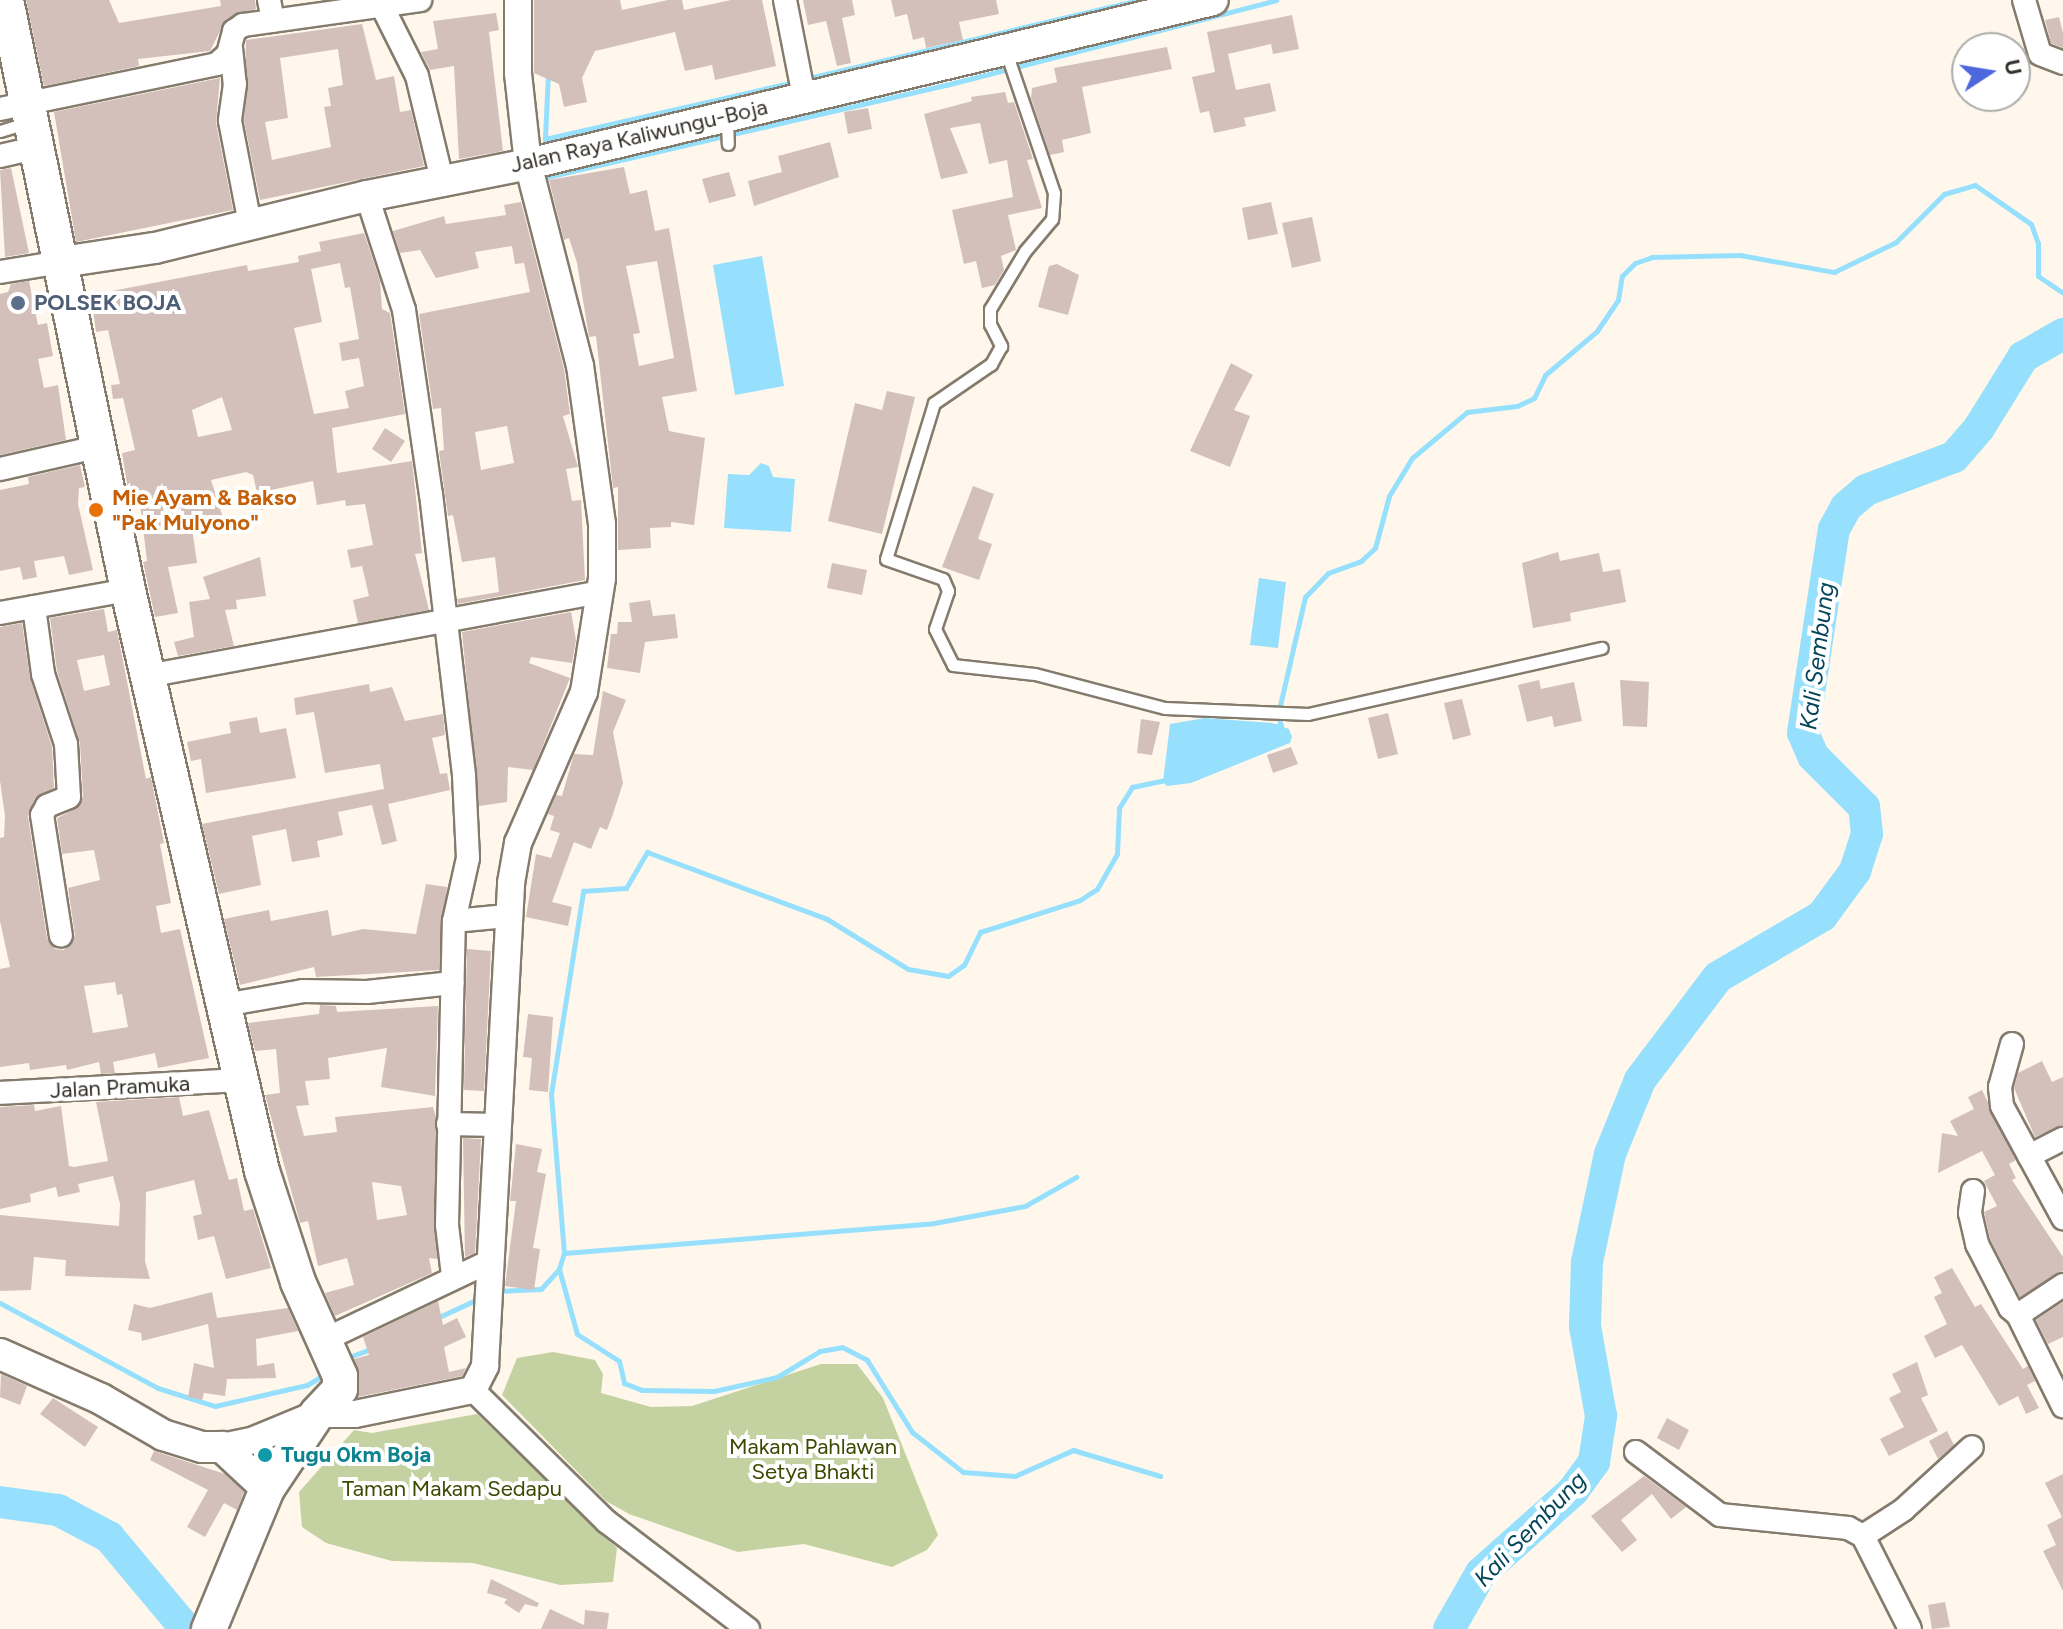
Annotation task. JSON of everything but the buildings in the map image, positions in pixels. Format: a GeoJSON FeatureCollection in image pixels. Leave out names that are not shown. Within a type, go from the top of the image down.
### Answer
{"type":"FeatureCollection","features":[{"type":"Feature","properties":{"kind":"main road"},"geometry":{"type":"LineString","coordinates":[[6,0],[25,120],[62,262],[128,590],[240,1080],[281,1233],[340,1376],[340,1389],[317,1414],[267,1489],[234,1583],[209,1629]]}},
{"type":"Feature","properties":{"kind":"main road","name":"Jalan Raya Kaliwungu-Boja"},"geometry":{"type":"LineString","coordinates":[[62,262],[155,248],[442,180],[728,130],[804,97],[1213,0]]}},
{"type":"Feature","properties":{"kind":"main road"},"geometry":{"type":"LineString","coordinates":[[0,1354],[101,1399],[163,1435],[202,1447],[222,1447],[267,1489]]}},
{"type":"Feature","properties":{"kind":"main road"},"geometry":{"type":"LineString","coordinates":[[226,1629],[234,1583]]}},
{"type":"Feature","properties":{"kind":"street"},"geometry":{"type":"LineString","coordinates":[[250,224],[230,121],[235,84],[231,48],[236,28],[271,10],[420,0]]}},
{"type":"Feature","properties":{"kind":"street"},"geometry":{"type":"LineString","coordinates":[[473,1390],[485,1366],[507,916],[518,843],[584,692],[600,592],[602,524],[580,366],[528,164],[518,73],[518,0]]}},
{"type":"Feature","properties":{"kind":"street"},"geometry":{"type":"LineString","coordinates":[[785,0],[804,97]]}},
{"type":"Feature","properties":{"kind":"street"},"geometry":{"type":"LineString","coordinates":[[2024,0],[2040,54],[2063,63]]}},
{"type":"Feature","properties":{"kind":"street"},"geometry":{"type":"LineString","coordinates":[[380,2],[417,76],[442,180]]}},
{"type":"Feature","properties":{"kind":"street"},"geometry":{"type":"LineString","coordinates":[[0,156],[25,120],[217,64],[231,48]]}},
{"type":"Feature","properties":{"kind":"street"},"geometry":{"type":"LineString","coordinates":[[367,196],[404,310],[464,776],[468,858],[454,921],[448,1112],[447,1225],[453,1276]]}},
{"type":"Feature","properties":{"kind":"street"},"geometry":{"type":"LineString","coordinates":[[0,272],[62,262]]}},
{"type":"Feature","properties":{"kind":"street"},"geometry":{"type":"LineString","coordinates":[[0,469],[97,447]]}},
{"type":"Feature","properties":{"kind":"street"},"geometry":{"type":"LineString","coordinates":[[0,613],[128,590]]}},
{"type":"Feature","properties":{"kind":"street"},"geometry":{"type":"LineString","coordinates":[[147,676],[600,592]]}},
{"type":"Feature","properties":{"kind":"street"},"geometry":{"type":"LineString","coordinates":[[34,607],[43,674],[66,744],[69,797],[44,808],[42,819],[61,936]]}},
{"type":"Feature","properties":{"kind":"street"},"geometry":{"type":"LineString","coordinates":[[454,921],[507,916]]}},
{"type":"Feature","properties":{"kind":"street"},"geometry":{"type":"LineString","coordinates":[[224,1005],[303,991],[367,992],[453,983]]}},
{"type":"Feature","properties":{"kind":"street"},"geometry":{"type":"LineString","coordinates":[[2012,1044],[2000,1099],[2063,1218]]}},
{"type":"Feature","properties":{"kind":"street","name":"Jalan Pramuka"},"geometry":{"type":"LineString","coordinates":[[0,1093],[240,1080]]}},
{"type":"Feature","properties":{"kind":"street"},"geometry":{"type":"LineString","coordinates":[[448,1112],[497,1125]]}},
{"type":"Feature","properties":{"kind":"street"},"geometry":{"type":"LineString","coordinates":[[2029,1156],[2063,1139]]}},
{"type":"Feature","properties":{"kind":"street"},"geometry":{"type":"LineString","coordinates":[[1973,1191],[1970,1213],[1977,1244],[1997,1291],[2018,1315],[2063,1406]]}},
{"type":"Feature","properties":{"kind":"street"},"geometry":{"type":"LineString","coordinates":[[326,1340],[453,1276],[490,1267]]}},
{"type":"Feature","properties":{"kind":"street"},"geometry":{"type":"LineString","coordinates":[[2018,1315],[2063,1285]]}},
{"type":"Feature","properties":{"kind":"street"},"geometry":{"type":"LineString","coordinates":[[222,1447],[254,1440],[317,1414],[355,1414],[473,1390]]}},
{"type":"Feature","properties":{"kind":"street"},"geometry":{"type":"LineString","coordinates":[[473,1390],[607,1522],[748,1629]]}},
{"type":"Feature","properties":{"kind":"street"},"geometry":{"type":"LineString","coordinates":[[1863,1536],[1903,1510],[1972,1447]]}},
{"type":"Feature","properties":{"kind":"street"},"geometry":{"type":"LineString","coordinates":[[1636,1452],[1720,1515],[1848,1528],[1863,1536],[1910,1629]]}},
{"type":"Feature","properties":{"kind":"lane"},"geometry":{"type":"LineString","coordinates":[[1006,51],[1054,193],[1052,219],[1025,251],[990,309],[990,324],[1001,346],[991,364],[934,403],[886,559],[943,579],[948,591],[935,629],[953,665],[1035,674],[1165,708],[1308,714],[1602,648]]}},
{"type":"Feature","properties":{"kind":"lane"},"geometry":{"type":"LineString","coordinates":[[0,131],[25,120]]}},
{"type":"Feature","properties":{"kind":"green space","name":"Makam Pahlawan Setya Bhakti"},"geometry":{"type":"Polygon","coordinates":[[[553,1352],[595,1360],[603,1374],[601,1393],[651,1407],[692,1406],[821,1364],[857,1364],[883,1398],[938,1535],[927,1550],[892,1567],[804,1544],[738,1552],[629,1514],[606,1501],[502,1395],[517,1358],[553,1352]]]}},
{"type":"Feature","properties":{"kind":"green space","name":"Taman Makam Sedapu"},"geometry":{"type":"Polygon","coordinates":[[[477,1414],[617,1548],[613,1582],[560,1585],[473,1563],[392,1561],[326,1543],[302,1527],[299,1492],[354,1430],[372,1433],[477,1414]]]}},
{"type":"Feature","properties":{"kind":"water"},"geometry":{"type":"Polygon","coordinates":[[[762,256],[784,386],[735,395],[713,265],[762,256]]]}},
{"type":"Feature","properties":{"kind":"water"},"geometry":{"type":"Polygon","coordinates":[[[761,463],[769,466],[773,477],[795,479],[791,532],[724,528],[728,474],[749,475],[761,463]]]}},
{"type":"Feature","properties":{"kind":"water"},"geometry":{"type":"Polygon","coordinates":[[[1259,578],[1286,582],[1278,648],[1250,645],[1259,578]]]}},
{"type":"Feature","properties":{"kind":"water"},"geometry":{"type":"Polygon","coordinates":[[[1205,718],[1272,723],[1289,729],[1292,737],[1290,743],[1191,783],[1167,786],[1163,782],[1170,724],[1205,718]]]}},
{"type":"Feature","properties":{"kind":"waterway"},"geometry":{"type":"LineString","coordinates":[[809,78],[1139,0]]}},
{"type":"Feature","properties":{"kind":"waterway"},"geometry":{"type":"LineString","coordinates":[[538,179],[946,85],[1276,0]]}},
{"type":"Feature","properties":{"kind":"waterway"},"geometry":{"type":"LineString","coordinates":[[548,72],[545,139],[794,82]]}},
{"type":"Feature","properties":{"kind":"waterway"},"geometry":{"type":"LineString","coordinates":[[1274,726],[1281,726],[1278,714],[1305,597],[1328,573],[1361,561],[1375,548],[1389,496],[1412,458],[1467,412],[1517,406],[1534,398],[1545,375],[1597,331],[1618,300],[1622,276],[1635,263],[1652,257],[1740,255],[1834,272],[1896,242],[1944,194],[1975,185],[2031,224],[2038,243],[2038,276],[2063,293]]}},
{"type":"Feature","properties":{"kind":"waterway","name":"Kali Sembung"},"geometry":{"type":"LineString","coordinates":[[1449,1629],[1481,1573],[1573,1491],[1594,1462],[1601,1416],[1585,1326],[1587,1262],[1610,1154],[1640,1080],[1718,977],[1822,916],[1855,871],[1867,834],[1864,807],[1813,756],[1803,733],[1834,529],[1846,507],[1866,490],[1954,457],[1979,428],[2023,357],[2063,334]]}},
{"type":"Feature","properties":{"kind":"waterway"},"geometry":{"type":"LineString","coordinates":[[499,1291],[541,1289],[559,1269],[564,1253],[551,1094],[583,891],[626,888],[647,852],[827,919],[908,969],[948,976],[964,965],[980,932],[1080,900],[1097,889],[1117,854],[1119,808],[1132,787],[1165,780]]}},
{"type":"Feature","properties":{"kind":"waterway"},"geometry":{"type":"LineString","coordinates":[[564,1253],[934,1223],[1025,1206],[1076,1177]]}},
{"type":"Feature","properties":{"kind":"waterway"},"geometry":{"type":"LineString","coordinates":[[559,1269],[577,1334],[619,1361],[624,1383],[642,1390],[714,1391],[777,1377],[820,1351],[842,1347],[867,1360],[912,1432],[963,1472],[1015,1476],[1073,1450],[1160,1476]]}},
{"type":"Feature","properties":{"kind":"waterway"},"geometry":{"type":"LineString","coordinates":[[437,1318],[482,1297]]}},
{"type":"Feature","properties":{"kind":"waterway"},"geometry":{"type":"LineString","coordinates":[[0,1303],[158,1388],[215,1406],[307,1385],[325,1374]]}},
{"type":"Feature","properties":{"kind":"waterway"},"geometry":{"type":"LineString","coordinates":[[346,1358],[373,1348]]}},
{"type":"Feature","properties":{"kind":"waterway","name":"Kali Sembung"},"geometry":{"type":"LineString","coordinates":[[0,1502],[58,1510],[109,1537],[186,1629]]}},
{"type":"Feature","properties":{"kind":"place","name":"POLSEK BOJA"},"geometry":{"type":"Point","coordinates":[18,303]}},
{"type":"Feature","properties":{"kind":"place","name":"Mie Ayam & Bakso \"Pak Mulyono\""},"geometry":{"type":"Point","coordinates":[96,510]}},
{"type":"Feature","properties":{"kind":"place","name":"Tugu 0km Boja"},"geometry":{"type":"Point","coordinates":[265,1455]}}]}
